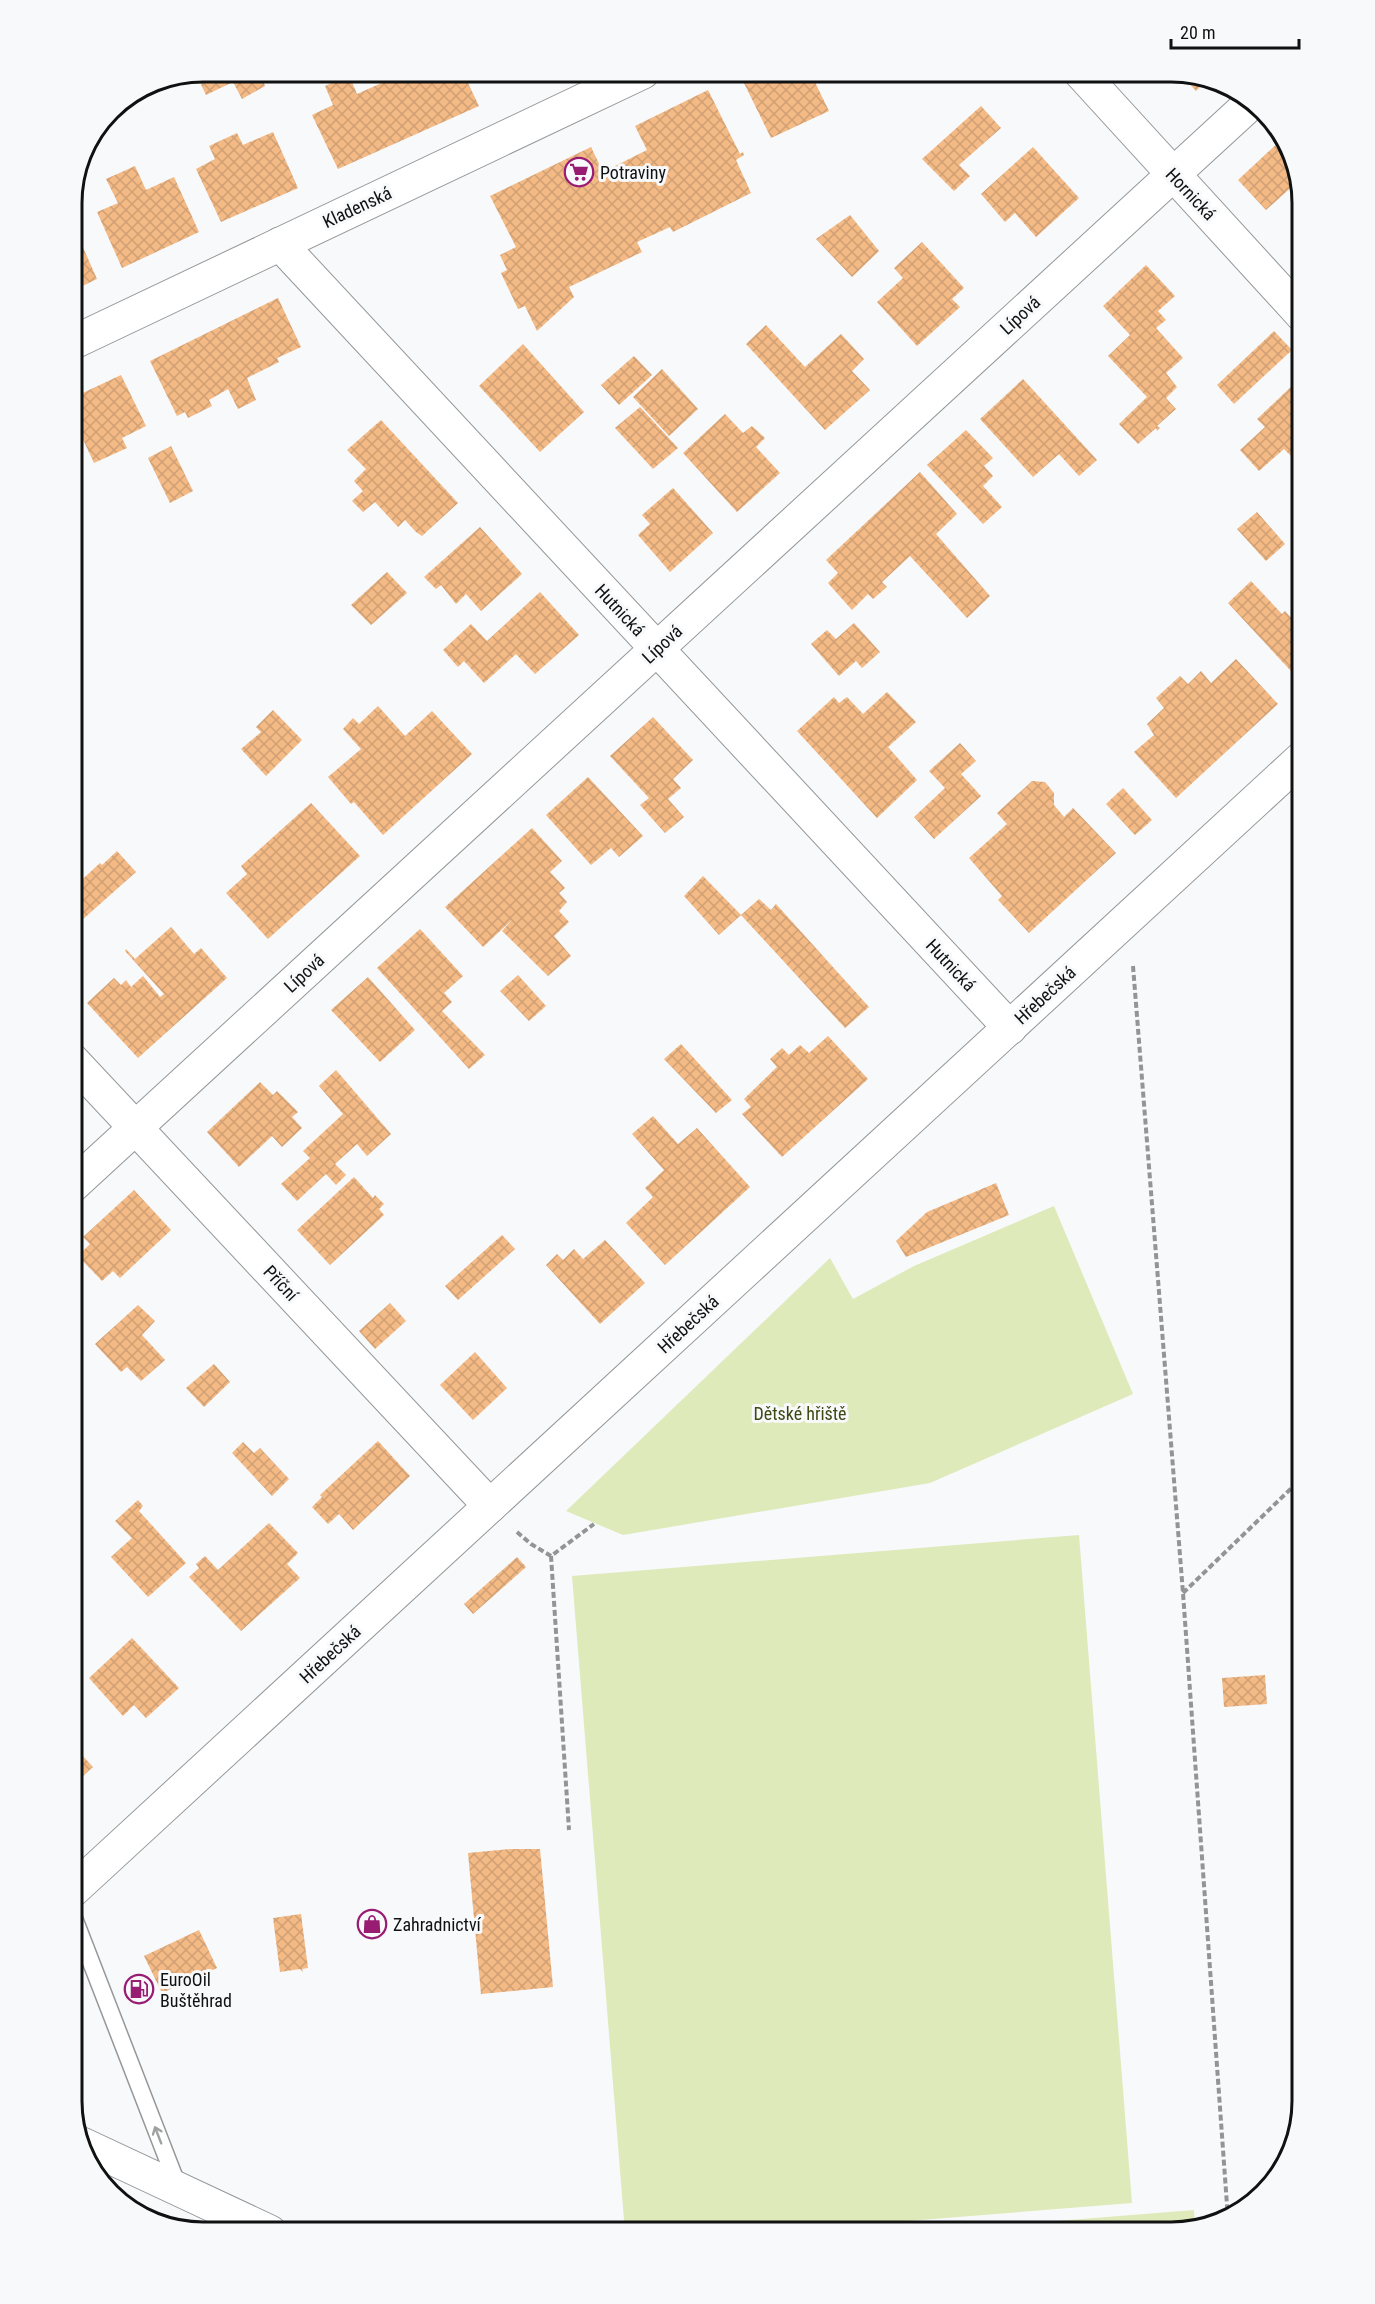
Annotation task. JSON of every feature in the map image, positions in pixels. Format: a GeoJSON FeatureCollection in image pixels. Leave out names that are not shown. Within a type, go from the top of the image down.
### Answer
{"type":"FeatureCollection","features":[{"type":"Feature","properties":{"kind":"street","name":"Kladenská"},"geometry":{"type":"LineString","coordinates":[[83,338],[620,83]]}},
{"type":"Feature","properties":{"kind":"street","name":"Hornická"},"geometry":{"type":"LineString","coordinates":[[1090,83],[1292,304]]}},
{"type":"Feature","properties":{"kind":"street","name":"Lípová"},"geometry":{"type":"LineString","coordinates":[[83,1176],[1245,108]]}},
{"type":"Feature","properties":{"kind":"street","name":"Hutnická"},"geometry":{"type":"LineString","coordinates":[[280,244],[1010,1028]]}},
{"type":"Feature","properties":{"kind":"street","name":"Hřebečská"},"geometry":{"type":"LineString","coordinates":[[83,1881],[1292,768]]}},
{"type":"Feature","properties":{"kind":"street","name":"Příční"},"geometry":{"type":"LineString","coordinates":[[83,1072],[490,1506]]}},
{"type":"Feature","properties":{"kind":"street"},"geometry":{"type":"LineString","coordinates":[[93,2149],[247,2221]]}},
{"type":"Feature","properties":{"kind":"lane"},"geometry":{"type":"LineString","coordinates":[[83,1941],[180,2190]]}},
{"type":"Feature","properties":{"kind":"path"},"geometry":{"type":"LineString","coordinates":[[1129,918],[1183,1593],[1227,2208]]}},
{"type":"Feature","properties":{"kind":"path"},"geometry":{"type":"LineString","coordinates":[[1183,1593],[1292,1488]]}},
{"type":"Feature","properties":{"kind":"path"},"geometry":{"type":"LineString","coordinates":[[550,1556],[594,1524]]}},
{"type":"Feature","properties":{"kind":"path"},"geometry":{"type":"LineString","coordinates":[[531,1545],[550,1556]]}},
{"type":"Feature","properties":{"kind":"path"},"geometry":{"type":"LineString","coordinates":[[550,1556],[569,1830]]}},
{"type":"Feature","properties":{"kind":"green space","name":"Dětské hřiště"},"geometry":{"type":"Polygon","coordinates":[[[1054,1206],[1133,1394],[930,1483],[623,1535],[566,1511],[830,1258],[853,1299],[914,1266],[1054,1206]]]}},
{"type":"Feature","properties":{"kind":"green space"},"geometry":{"type":"Polygon","coordinates":[[[1079,1535],[1132,2203],[898,2222],[624,2221],[572,1576],[1079,1535]]]}},
{"type":"Feature","properties":{"kind":"green space"},"geometry":{"type":"Polygon","coordinates":[[[1194,2210],[1195,2219],[1172,2222],[1047,2222],[1194,2210]]]}},
{"type":"Feature","properties":{"kind":"building"},"geometry":{"type":"Polygon","coordinates":[[[200,83],[231,83],[206,95],[200,83]]]}},
{"type":"Feature","properties":{"kind":"building"},"geometry":{"type":"Polygon","coordinates":[[[234,83],[264,83],[265,86],[242,99],[234,83]]]}},
{"type":"Feature","properties":{"kind":"building"},"geometry":{"type":"Polygon","coordinates":[[[332,83],[352,83],[357,94],[382,83],[468,83],[479,106],[338,169],[312,115],[333,105],[325,86],[332,83]]]}},
{"type":"Feature","properties":{"kind":"building"},"geometry":{"type":"Polygon","coordinates":[[[744,83],[815,83],[829,111],[771,138],[744,83]]]}},
{"type":"Feature","properties":{"kind":"building"},"geometry":{"type":"Polygon","coordinates":[[[1190,84],[1201,86],[1196,91],[1190,84]]]}},
{"type":"Feature","properties":{"kind":"building"},"geometry":{"type":"Polygon","coordinates":[[[708,90],[740,154],[743,152],[744,155],[736,160],[751,193],[673,232],[670,227],[637,242],[642,252],[569,287],[574,297],[537,331],[525,306],[518,309],[501,273],[507,270],[500,255],[516,247],[490,196],[591,147],[603,172],[647,150],[635,126],[708,90]]]}},
{"type":"Feature","properties":{"kind":"building"},"geometry":{"type":"Polygon","coordinates":[[[981,106],[1001,128],[959,165],[970,176],[954,191],[922,159],[981,106]]]}},
{"type":"Feature","properties":{"kind":"building"},"geometry":{"type":"Polygon","coordinates":[[[273,132],[298,188],[221,222],[196,169],[215,159],[209,146],[237,133],[243,145],[273,132]]]}},
{"type":"Feature","properties":{"kind":"building"},"geometry":{"type":"Polygon","coordinates":[[[1277,144],[1286,165],[1291,187],[1266,210],[1238,180],[1277,144]]]}},
{"type":"Feature","properties":{"kind":"building"},"geometry":{"type":"Polygon","coordinates":[[[1033,147],[1079,198],[1036,237],[1015,213],[1005,222],[981,194],[1033,147]]]}},
{"type":"Feature","properties":{"kind":"building"},"geometry":{"type":"Polygon","coordinates":[[[135,166],[146,190],[174,177],[199,232],[122,268],[97,212],[118,203],[106,179],[135,166]]]}},
{"type":"Feature","properties":{"kind":"building"},"geometry":{"type":"Polygon","coordinates":[[[850,215],[879,251],[852,277],[816,239],[850,215]]]}},
{"type":"Feature","properties":{"kind":"building"},"geometry":{"type":"Polygon","coordinates":[[[922,242],[964,288],[952,299],[960,307],[917,346],[877,302],[903,278],[894,268],[922,242]]]}},
{"type":"Feature","properties":{"kind":"building"},"geometry":{"type":"Polygon","coordinates":[[[83,247],[97,279],[83,286],[83,247]]]}},
{"type":"Feature","properties":{"kind":"building"},"geometry":{"type":"Polygon","coordinates":[[[1146,265],[1175,296],[1158,311],[1166,320],[1156,328],[1183,358],[1166,373],[1177,387],[1166,398],[1176,409],[1157,426],[1160,428],[1157,431],[1156,428],[1138,444],[1119,424],[1147,397],[1108,356],[1130,335],[1103,306],[1146,265]]]}},
{"type":"Feature","properties":{"kind":"building"},"geometry":{"type":"Polygon","coordinates":[[[278,298],[301,347],[277,358],[279,362],[247,378],[256,400],[238,409],[228,389],[209,400],[212,406],[188,418],[185,412],[177,416],[150,361],[278,298]]]}},
{"type":"Feature","properties":{"kind":"building"},"geometry":{"type":"Polygon","coordinates":[[[766,325],[805,367],[841,334],[864,359],[852,371],[870,390],[825,430],[746,344],[766,325]]]}},
{"type":"Feature","properties":{"kind":"building"},"geometry":{"type":"Polygon","coordinates":[[[1274,331],[1292,350],[1234,404],[1217,385],[1274,331]]]}},
{"type":"Feature","properties":{"kind":"building"},"geometry":{"type":"Polygon","coordinates":[[[523,344],[584,412],[540,452],[479,386],[523,344]]]}},
{"type":"Feature","properties":{"kind":"building"},"geometry":{"type":"Polygon","coordinates":[[[634,356],[652,375],[619,405],[601,385],[634,356]]]}},
{"type":"Feature","properties":{"kind":"building"},"geometry":{"type":"Polygon","coordinates":[[[662,369],[698,409],[669,436],[633,397],[662,369]]]}},
{"type":"Feature","properties":{"kind":"building"},"geometry":{"type":"Polygon","coordinates":[[[121,375],[146,426],[122,438],[127,448],[94,463],[83,440],[83,393],[121,375]]]}},
{"type":"Feature","properties":{"kind":"building"},"geometry":{"type":"Polygon","coordinates":[[[1023,379],[1097,460],[1079,476],[1059,454],[1033,477],[980,419],[1023,379]]]}},
{"type":"Feature","properties":{"kind":"building"},"geometry":{"type":"Polygon","coordinates":[[[1292,386],[1292,457],[1284,449],[1259,471],[1240,450],[1265,427],[1257,419],[1292,386]]]}},
{"type":"Feature","properties":{"kind":"building"},"geometry":{"type":"Polygon","coordinates":[[[640,407],[678,448],[653,469],[615,428],[640,407]]]}},
{"type":"Feature","properties":{"kind":"building"},"geometry":{"type":"Polygon","coordinates":[[[725,414],[743,433],[752,426],[765,438],[756,447],[780,473],[737,512],[683,453],[725,414]]]}},
{"type":"Feature","properties":{"kind":"building"},"geometry":{"type":"Polygon","coordinates":[[[381,420],[458,503],[422,536],[405,520],[398,527],[375,502],[363,512],[352,501],[363,491],[354,481],[366,469],[347,450],[381,420]]]}},
{"type":"Feature","properties":{"kind":"building"},"geometry":{"type":"Polygon","coordinates":[[[966,430],[993,458],[984,466],[993,476],[983,486],[1002,507],[983,524],[927,465],[966,430]]]}},
{"type":"Feature","properties":{"kind":"building"},"geometry":{"type":"Polygon","coordinates":[[[171,446],[193,491],[170,503],[148,458],[171,446]]]}},
{"type":"Feature","properties":{"kind":"building"},"geometry":{"type":"Polygon","coordinates":[[[920,472],[957,514],[936,534],[990,596],[967,618],[910,556],[882,582],[887,587],[873,599],[868,594],[852,610],[828,583],[838,573],[826,560],[920,472]]]}},
{"type":"Feature","properties":{"kind":"building"},"geometry":{"type":"Polygon","coordinates":[[[673,488],[713,533],[670,572],[638,535],[650,524],[642,515],[673,488]]]}},
{"type":"Feature","properties":{"kind":"building"},"geometry":{"type":"Polygon","coordinates":[[[1257,512],[1285,544],[1266,561],[1237,529],[1257,512]]]}},
{"type":"Feature","properties":{"kind":"building"},"geometry":{"type":"Polygon","coordinates":[[[480,527],[522,574],[481,611],[466,594],[456,604],[441,585],[436,589],[424,577],[480,527]]]}},
{"type":"Feature","properties":{"kind":"building"},"geometry":{"type":"Polygon","coordinates":[[[387,572],[407,593],[371,625],[351,605],[387,572]]]}},
{"type":"Feature","properties":{"kind":"building"},"geometry":{"type":"Polygon","coordinates":[[[1251,581],[1282,614],[1285,611],[1292,619],[1292,672],[1228,603],[1251,581]]]}},
{"type":"Feature","properties":{"kind":"building"},"geometry":{"type":"Polygon","coordinates":[[[540,592],[579,635],[535,674],[516,654],[484,683],[464,661],[458,667],[443,650],[471,624],[487,641],[540,592]]]}},
{"type":"Feature","properties":{"kind":"building"},"geometry":{"type":"Polygon","coordinates":[[[854,623],[880,652],[862,668],[856,661],[839,676],[811,644],[827,630],[836,639],[854,623]]]}},
{"type":"Feature","properties":{"kind":"building"},"geometry":{"type":"Polygon","coordinates":[[[1236,659],[1278,704],[1176,798],[1134,752],[1154,735],[1147,724],[1164,708],[1156,698],[1180,676],[1188,684],[1201,671],[1211,683],[1236,659]]]}},
{"type":"Feature","properties":{"kind":"building"},"geometry":{"type":"Polygon","coordinates":[[[887,692],[916,722],[888,747],[917,780],[877,818],[797,731],[834,697],[839,703],[847,697],[863,714],[887,692]]]}},
{"type":"Feature","properties":{"kind":"building"},"geometry":{"type":"Polygon","coordinates":[[[378,706],[405,736],[432,711],[472,754],[383,835],[354,802],[351,804],[328,777],[361,749],[343,729],[353,718],[359,724],[378,706]]]}},
{"type":"Feature","properties":{"kind":"building"},"geometry":{"type":"Polygon","coordinates":[[[273,710],[302,740],[266,776],[241,749],[261,732],[256,727],[273,710]]]}},
{"type":"Feature","properties":{"kind":"building"},"geometry":{"type":"Polygon","coordinates":[[[653,717],[693,760],[673,779],[681,788],[668,799],[684,817],[665,833],[640,805],[649,798],[610,756],[653,717]]]}},
{"type":"Feature","properties":{"kind":"building"},"geometry":{"type":"Polygon","coordinates":[[[960,743],[976,761],[961,774],[981,796],[934,839],[914,817],[945,788],[929,771],[960,743]]]}},
{"type":"Feature","properties":{"kind":"building"},"geometry":{"type":"Polygon","coordinates":[[[588,777],[643,836],[619,857],[611,848],[591,865],[546,815],[588,777]]]}},
{"type":"Feature","properties":{"kind":"building"},"geometry":{"type":"Polygon","coordinates":[[[1032,781],[1045,782],[1054,793],[1054,805],[1064,817],[1073,808],[1116,853],[1029,933],[998,900],[1002,896],[969,858],[1007,824],[997,813],[1032,781]]]}},
{"type":"Feature","properties":{"kind":"building"},"geometry":{"type":"Polygon","coordinates":[[[1123,788],[1152,820],[1135,835],[1106,804],[1123,788]]]}},
{"type":"Feature","properties":{"kind":"building"},"geometry":{"type":"Polygon","coordinates":[[[311,803],[360,856],[268,939],[226,893],[247,874],[241,866],[311,803]]]}},
{"type":"Feature","properties":{"kind":"building"},"geometry":{"type":"Polygon","coordinates":[[[532,828],[562,861],[550,872],[565,888],[559,893],[567,902],[559,911],[569,922],[554,936],[571,956],[548,976],[502,931],[512,920],[483,947],[445,907],[532,828]]]}},
{"type":"Feature","properties":{"kind":"building"},"geometry":{"type":"Polygon","coordinates":[[[117,851],[136,872],[83,919],[83,879],[100,863],[102,865],[117,851]]]}},
{"type":"Feature","properties":{"kind":"building"},"geometry":{"type":"Polygon","coordinates":[[[703,876],[741,915],[719,935],[684,896],[703,876]]]}},
{"type":"Feature","properties":{"kind":"building"},"geometry":{"type":"Polygon","coordinates":[[[759,899],[771,910],[776,904],[869,1007],[845,1028],[741,915],[759,899]]]}},
{"type":"Feature","properties":{"kind":"building"},"geometry":{"type":"Polygon","coordinates":[[[171,927],[194,954],[201,948],[227,978],[138,1058],[87,1003],[114,978],[121,985],[126,980],[131,987],[143,976],[160,997],[164,994],[125,951],[126,949],[135,959],[171,927]]]}},
{"type":"Feature","properties":{"kind":"building"},"geometry":{"type":"Polygon","coordinates":[[[420,929],[463,976],[444,993],[452,1002],[442,1011],[485,1055],[469,1069],[377,968],[420,929]]]}},
{"type":"Feature","properties":{"kind":"building"},"geometry":{"type":"Polygon","coordinates":[[[518,975],[546,1006],[529,1021],[500,991],[518,975]]]}},
{"type":"Feature","properties":{"kind":"building"},"geometry":{"type":"Polygon","coordinates":[[[368,977],[415,1030],[380,1062],[331,1010],[368,977]]]}},
{"type":"Feature","properties":{"kind":"building"},"geometry":{"type":"Polygon","coordinates":[[[828,1036],[868,1079],[782,1157],[742,1114],[751,1107],[744,1099],[777,1067],[770,1059],[782,1048],[789,1055],[800,1045],[809,1053],[828,1036]]]}},
{"type":"Feature","properties":{"kind":"building"},"geometry":{"type":"Polygon","coordinates":[[[681,1044],[732,1100],[716,1113],[664,1059],[681,1044]]]}},
{"type":"Feature","properties":{"kind":"building"},"geometry":{"type":"Polygon","coordinates":[[[336,1070],[391,1134],[367,1156],[357,1144],[335,1164],[346,1175],[336,1185],[326,1174],[297,1201],[281,1184],[310,1158],[303,1151],[343,1114],[319,1086],[336,1070]]]}},
{"type":"Feature","properties":{"kind":"building"},"geometry":{"type":"Polygon","coordinates":[[[260,1082],[273,1095],[277,1091],[298,1112],[292,1117],[302,1128],[282,1147],[272,1136],[239,1167],[207,1132],[260,1082]]]}},
{"type":"Feature","properties":{"kind":"building"},"geometry":{"type":"Polygon","coordinates":[[[653,1116],[678,1144],[697,1128],[750,1187],[665,1265],[626,1223],[653,1197],[645,1188],[664,1170],[632,1134],[653,1116]]]}},
{"type":"Feature","properties":{"kind":"building"},"geometry":{"type":"Polygon","coordinates":[[[354,1177],[373,1198],[375,1195],[384,1204],[379,1209],[384,1215],[330,1265],[297,1230],[354,1177]]]}},
{"type":"Feature","properties":{"kind":"building"},"geometry":{"type":"Polygon","coordinates":[[[996,1183],[1009,1215],[906,1257],[896,1241],[927,1212],[996,1183]]]}},
{"type":"Feature","properties":{"kind":"building"},"geometry":{"type":"Polygon","coordinates":[[[134,1190],[171,1230],[120,1278],[113,1271],[102,1281],[83,1261],[83,1251],[90,1244],[83,1237],[134,1190]]]}},
{"type":"Feature","properties":{"kind":"building"},"geometry":{"type":"Polygon","coordinates":[[[502,1235],[515,1249],[458,1300],[445,1286],[502,1235]]]}},
{"type":"Feature","properties":{"kind":"building"},"geometry":{"type":"Polygon","coordinates":[[[605,1240],[645,1283],[600,1324],[546,1265],[557,1254],[563,1260],[574,1249],[583,1259],[605,1240]]]}},
{"type":"Feature","properties":{"kind":"building"},"geometry":{"type":"Polygon","coordinates":[[[390,1303],[406,1321],[375,1349],[359,1331],[390,1303]]]}},
{"type":"Feature","properties":{"kind":"building"},"geometry":{"type":"Polygon","coordinates":[[[138,1305],[155,1321],[142,1335],[165,1360],[141,1381],[127,1367],[121,1372],[95,1344],[138,1305]]]}},
{"type":"Feature","properties":{"kind":"building"},"geometry":{"type":"Polygon","coordinates":[[[475,1352],[507,1388],[473,1420],[440,1385],[475,1352]]]}},
{"type":"Feature","properties":{"kind":"building"},"geometry":{"type":"Polygon","coordinates":[[[214,1364],[230,1382],[204,1407],[186,1388],[214,1364]]]}},
{"type":"Feature","properties":{"kind":"building"},"geometry":{"type":"Polygon","coordinates":[[[378,1441],[410,1476],[353,1530],[339,1514],[328,1524],[312,1507],[322,1497],[320,1495],[378,1441]]]}},
{"type":"Feature","properties":{"kind":"building"},"geometry":{"type":"Polygon","coordinates":[[[243,1442],[254,1453],[260,1448],[289,1479],[272,1496],[232,1453],[243,1442]]]}},
{"type":"Feature","properties":{"kind":"building"},"geometry":{"type":"Polygon","coordinates":[[[138,1500],[143,1506],[139,1511],[186,1563],[148,1597],[111,1557],[132,1538],[115,1521],[138,1500]]]}},
{"type":"Feature","properties":{"kind":"building"},"geometry":{"type":"Polygon","coordinates":[[[269,1523],[298,1553],[287,1564],[300,1578],[241,1631],[189,1577],[199,1568],[196,1564],[205,1556],[218,1570],[269,1523]]]}},
{"type":"Feature","properties":{"kind":"building"},"geometry":{"type":"Polygon","coordinates":[[[517,1557],[526,1567],[473,1614],[464,1604],[517,1557]]]}},
{"type":"Feature","properties":{"kind":"building"},"geometry":{"type":"Polygon","coordinates":[[[132,1638],[179,1688],[146,1718],[134,1705],[123,1716],[89,1678],[132,1638]]]}},
{"type":"Feature","properties":{"kind":"building"},"geometry":{"type":"Polygon","coordinates":[[[1265,1675],[1267,1704],[1224,1707],[1222,1678],[1265,1675]]]}},
{"type":"Feature","properties":{"kind":"building"},"geometry":{"type":"Polygon","coordinates":[[[83,1756],[93,1767],[83,1776],[83,1756]]]}},
{"type":"Feature","properties":{"kind":"building"},"geometry":{"type":"Polygon","coordinates":[[[540,1849],[553,1987],[481,1994],[468,1853],[540,1849]]]}},
{"type":"Feature","properties":{"kind":"building"},"geometry":{"type":"Polygon","coordinates":[[[301,1914],[308,1968],[302,1969],[303,1972],[300,1969],[280,1972],[273,1918],[301,1914]]]}},
{"type":"Feature","properties":{"kind":"building"},"geometry":{"type":"Polygon","coordinates":[[[199,1930],[217,1968],[162,1993],[144,1956],[199,1930]]]}},
{"type":"Feature","properties":{"kind":"place","name":"Potraviny"},"geometry":{"type":"Point","coordinates":[579,172]}},
{"type":"Feature","properties":{"kind":"place","name":"Zahradnictví"},"geometry":{"type":"Point","coordinates":[372,1924]}},
{"type":"Feature","properties":{"kind":"place","name":"EuroOil Buštěhrad"},"geometry":{"type":"Point","coordinates":[139,1989]}}]}
